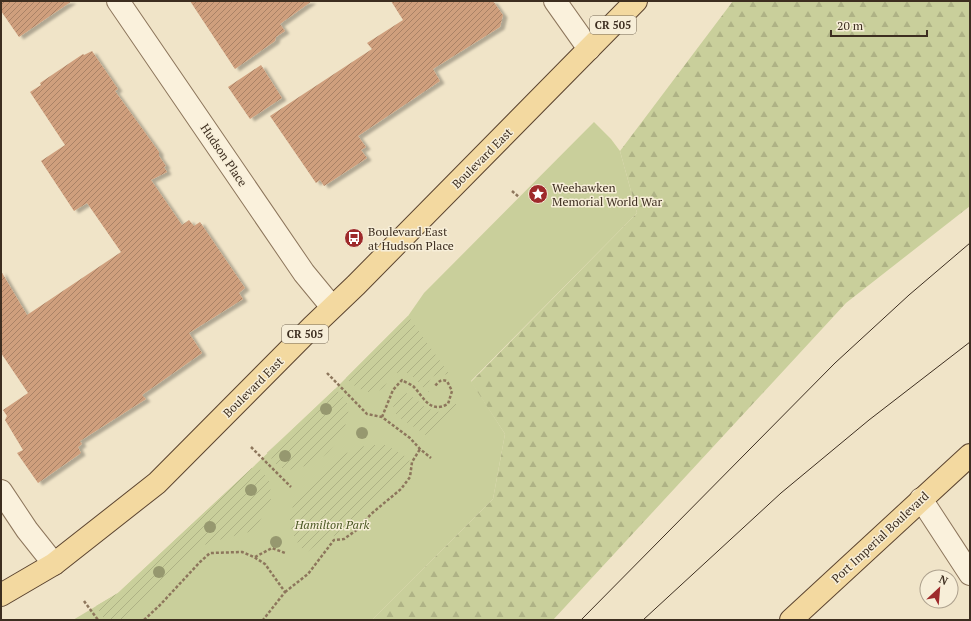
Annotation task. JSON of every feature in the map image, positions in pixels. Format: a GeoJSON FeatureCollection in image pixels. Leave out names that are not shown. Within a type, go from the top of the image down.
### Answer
{"type":"FeatureCollection","features":[{"type":"Feature","properties":{"kind":"main road","name":"Boulevard East"},"geometry":{"type":"LineString","coordinates":[[1,595],[54,564],[158,483],[636,1]]}},
{"type":"Feature","properties":{"kind":"main road","name":"Port Imperial Boulevard"},"geometry":{"type":"LineString","coordinates":[[791,620],[970,455]]}},
{"type":"Feature","properties":{"kind":"street","name":"Hudson Place"},"geometry":{"type":"LineString","coordinates":[[118,1],[304,273],[332,307]]}},
{"type":"Feature","properties":{"kind":"street"},"geometry":{"type":"LineString","coordinates":[[555,1],[589,49]]}},
{"type":"Feature","properties":{"kind":"street"},"geometry":{"type":"LineString","coordinates":[[1,491],[27,530],[54,564]]}},
{"type":"Feature","properties":{"kind":"street"},"geometry":{"type":"LineString","coordinates":[[921,499],[970,574]]}},
{"type":"Feature","properties":{"kind":"path"},"geometry":{"type":"LineString","coordinates":[[512,191],[519,197]]}},
{"type":"Feature","properties":{"kind":"path"},"geometry":{"type":"LineString","coordinates":[[327,373],[367,414],[382,417],[410,438],[431,458]]}},
{"type":"Feature","properties":{"kind":"path"},"geometry":{"type":"LineString","coordinates":[[382,417],[393,390],[402,380],[412,386],[428,404],[435,407],[442,407],[448,404],[452,391],[447,381],[443,380],[438,382],[435,386]]}},
{"type":"Feature","properties":{"kind":"path"},"geometry":{"type":"LineString","coordinates":[[251,447],[291,486]]}},
{"type":"Feature","properties":{"kind":"path"},"geometry":{"type":"LineString","coordinates":[[263,620],[285,592],[308,574],[334,540],[344,539],[358,529],[371,514],[401,489],[410,477],[412,462],[420,449]]}},
{"type":"Feature","properties":{"kind":"path"},"geometry":{"type":"LineString","coordinates":[[254,557],[272,548],[285,553]]}},
{"type":"Feature","properties":{"kind":"path"},"geometry":{"type":"LineString","coordinates":[[144,620],[160,606],[210,553],[242,552],[254,557],[266,564],[285,592]]}},
{"type":"Feature","properties":{"kind":"path"},"geometry":{"type":"LineString","coordinates":[[84,601],[98,620]]}},
{"type":"Feature","properties":{"kind":"green space"},"geometry":{"type":"Polygon","coordinates":[[[733,1],[968,1],[970,4],[970,206],[846,303],[553,620],[372,620],[493,499],[505,434],[471,382],[637,213],[620,151],[733,1]]]}},
{"type":"Feature","properties":{"kind":"green space","name":"Hamilton Park"},"geometry":{"type":"Polygon","coordinates":[[[594,122],[611,139],[620,151],[637,213],[471,381],[505,434],[493,499],[372,620],[73,620],[118,593],[335,389],[408,316],[424,293],[594,122]]]}},
{"type":"Feature","properties":{"kind":"green space"},"geometry":{"type":"Polygon","coordinates":[[[408,316],[450,375],[441,374],[430,379],[429,392],[412,376],[404,372],[390,375],[382,389],[377,392],[364,391],[352,384],[346,378],[408,316]]]}},
{"type":"Feature","properties":{"kind":"green space"},"geometry":{"type":"Polygon","coordinates":[[[335,389],[347,403],[348,416],[343,431],[330,451],[308,465],[292,469],[280,467],[267,453],[335,389]]]}},
{"type":"Feature","properties":{"kind":"green space"},"geometry":{"type":"Polygon","coordinates":[[[406,393],[430,409],[436,411],[448,409],[454,402],[459,407],[427,436],[398,416],[393,408],[396,399],[400,395],[406,393]]]}},
{"type":"Feature","properties":{"kind":"green space"},"geometry":{"type":"Polygon","coordinates":[[[368,445],[386,445],[410,459],[403,476],[348,527],[337,535],[322,540],[306,553],[295,538],[290,525],[292,509],[297,499],[312,479],[331,462],[353,450],[368,445]]]}},
{"type":"Feature","properties":{"kind":"green space"},"geometry":{"type":"Polygon","coordinates":[[[252,468],[262,470],[270,483],[271,503],[257,525],[249,532],[199,547],[136,613],[123,620],[105,620],[96,606],[118,593],[252,468]]]}},
{"type":"Feature","properties":{"kind":"building"},"geometry":{"type":"Polygon","coordinates":[[[1,1],[72,1],[19,37],[1,11],[1,1]]]}},
{"type":"Feature","properties":{"kind":"building"},"geometry":{"type":"Polygon","coordinates":[[[190,1],[312,1],[280,24],[285,31],[276,37],[275,41],[235,69],[190,1]]]}},
{"type":"Feature","properties":{"kind":"building"},"geometry":{"type":"Polygon","coordinates":[[[391,1],[493,1],[503,15],[500,27],[433,69],[440,81],[358,136],[366,147],[361,150],[367,158],[324,186],[320,180],[316,183],[270,116],[372,49],[367,43],[403,20],[391,1]]]}},
{"type":"Feature","properties":{"kind":"building"},"geometry":{"type":"Polygon","coordinates":[[[92,51],[118,89],[115,91],[159,152],[159,156],[166,166],[164,167],[167,172],[151,180],[182,225],[189,220],[194,226],[200,222],[245,288],[239,293],[243,299],[189,333],[202,353],[142,395],[146,399],[80,441],[82,444],[78,447],[81,453],[38,483],[17,453],[23,450],[5,420],[7,416],[3,410],[28,393],[1,353],[1,271],[27,315],[121,252],[87,203],[74,211],[41,161],[65,145],[30,92],[41,85],[40,83],[83,54],[84,55],[92,51]]]}},
{"type":"Feature","properties":{"kind":"building"},"geometry":{"type":"Polygon","coordinates":[[[261,65],[282,98],[250,119],[228,87],[261,65]]]}},
{"type":"Feature","properties":{"kind":"tram line"},"geometry":{"type":"LineString","coordinates":[[581,620],[835,363],[909,295],[970,243]]}},
{"type":"Feature","properties":{"kind":"tram line"},"geometry":{"type":"LineString","coordinates":[[643,620],[781,493],[869,420],[970,342]]}},
{"type":"Feature","properties":{"kind":"place","name":"Weehawken Memorial World War"},"geometry":{"type":"Point","coordinates":[538,194]}},
{"type":"Feature","properties":{"kind":"place","name":"Boulevard East at Hudson Place"},"geometry":{"type":"Point","coordinates":[354,238]}}]}
